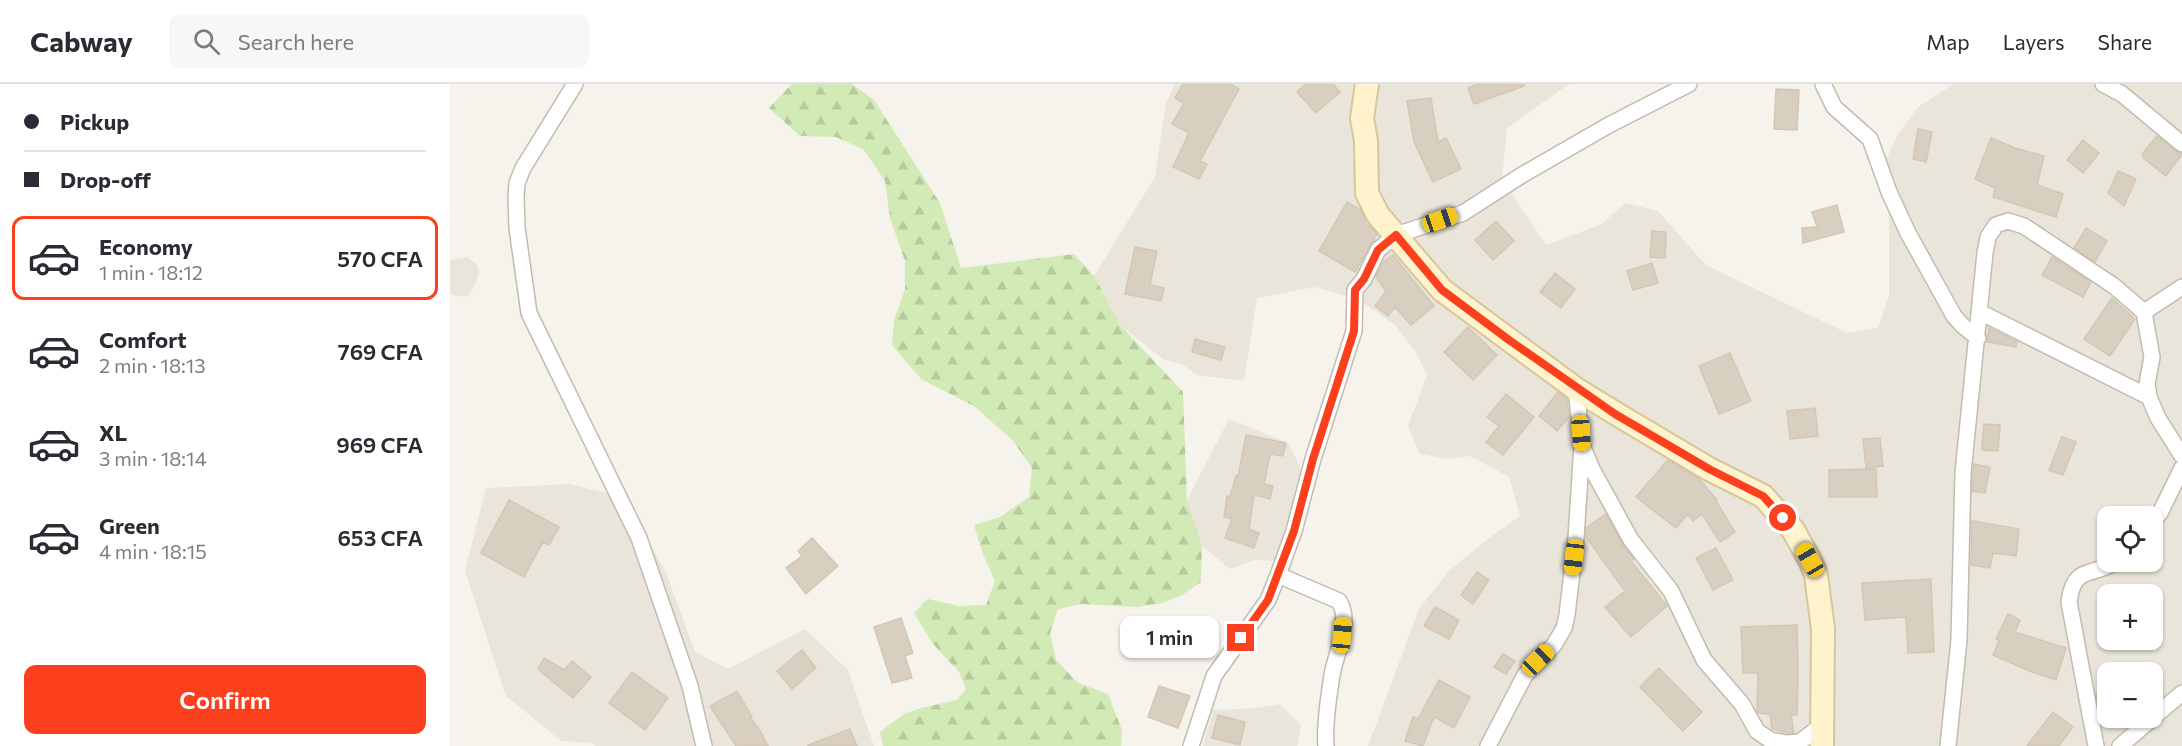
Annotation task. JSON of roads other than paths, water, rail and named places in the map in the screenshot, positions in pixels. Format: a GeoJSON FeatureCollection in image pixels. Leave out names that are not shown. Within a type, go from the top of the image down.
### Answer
{"type":"FeatureCollection","features":[{"type":"Feature","properties":{"kind":"main road"},"geometry":{"type":"LineString","coordinates":[[1366,84],[1362,118],[1366,141],[1367,193],[1378,215],[1442,290],[1576,389],[1709,469],[1763,496],[1792,530],[1816,575],[1823,629],[1822,736]]}},
{"type":"Feature","properties":{"kind":"street"},"geometry":{"type":"LineString","coordinates":[[575,84],[522,168],[517,183],[517,228],[529,313],[639,538],[690,686],[704,746]]}},
{"type":"Feature","properties":{"kind":"street"},"geometry":{"type":"LineString","coordinates":[[1191,746],[1214,676],[1268,600],[1278,575],[1294,531],[1313,459],[1354,331],[1355,290],[1364,279],[1378,250],[1396,235],[1462,213],[1609,125],[1689,84]]}},
{"type":"Feature","properties":{"kind":"street"},"geometry":{"type":"LineString","coordinates":[[1824,84],[1834,107],[1870,139],[1889,192],[1908,233],[1954,315],[1978,338]]}},
{"type":"Feature","properties":{"kind":"street"},"geometry":{"type":"LineString","coordinates":[[2103,84],[2126,89],[2182,144]]}},
{"type":"Feature","properties":{"kind":"street"},"geometry":{"type":"LineString","coordinates":[[1948,746],[1959,640],[1963,473],[1985,253],[1988,237],[1996,225],[2008,221],[2024,226],[2114,286],[2145,312],[2152,351],[2148,384],[2149,397],[2158,418],[2182,456]]}},
{"type":"Feature","properties":{"kind":"street"},"geometry":{"type":"LineString","coordinates":[[2145,312],[2182,287]]}},
{"type":"Feature","properties":{"kind":"street"},"geometry":{"type":"LineString","coordinates":[[1980,312],[2149,397]]}},
{"type":"Feature","properties":{"kind":"street"},"geometry":{"type":"LineString","coordinates":[[1488,746],[1525,675],[1554,645],[1564,628],[1576,538],[1582,445],[1576,389]]}},
{"type":"Feature","properties":{"kind":"street"},"geometry":{"type":"LineString","coordinates":[[1582,445],[1592,469],[1631,540],[1671,591],[1704,660],[1742,704],[1757,731],[1770,740],[1793,742],[1822,736]]}},
{"type":"Feature","properties":{"kind":"street"},"geometry":{"type":"LineString","coordinates":[[2163,507],[2182,468]]}},
{"type":"Feature","properties":{"kind":"street"},"geometry":{"type":"LineString","coordinates":[[2096,746],[2069,602],[2071,587],[2080,575],[2097,570]]}},
{"type":"Feature","properties":{"kind":"street"},"geometry":{"type":"LineString","coordinates":[[1278,575],[1339,601],[1344,612],[1342,635],[1332,675],[1326,746]]}},
{"type":"Feature","properties":{"kind":"street"},"geometry":{"type":"LineString","coordinates":[[2120,746],[2182,693]]}}]}
